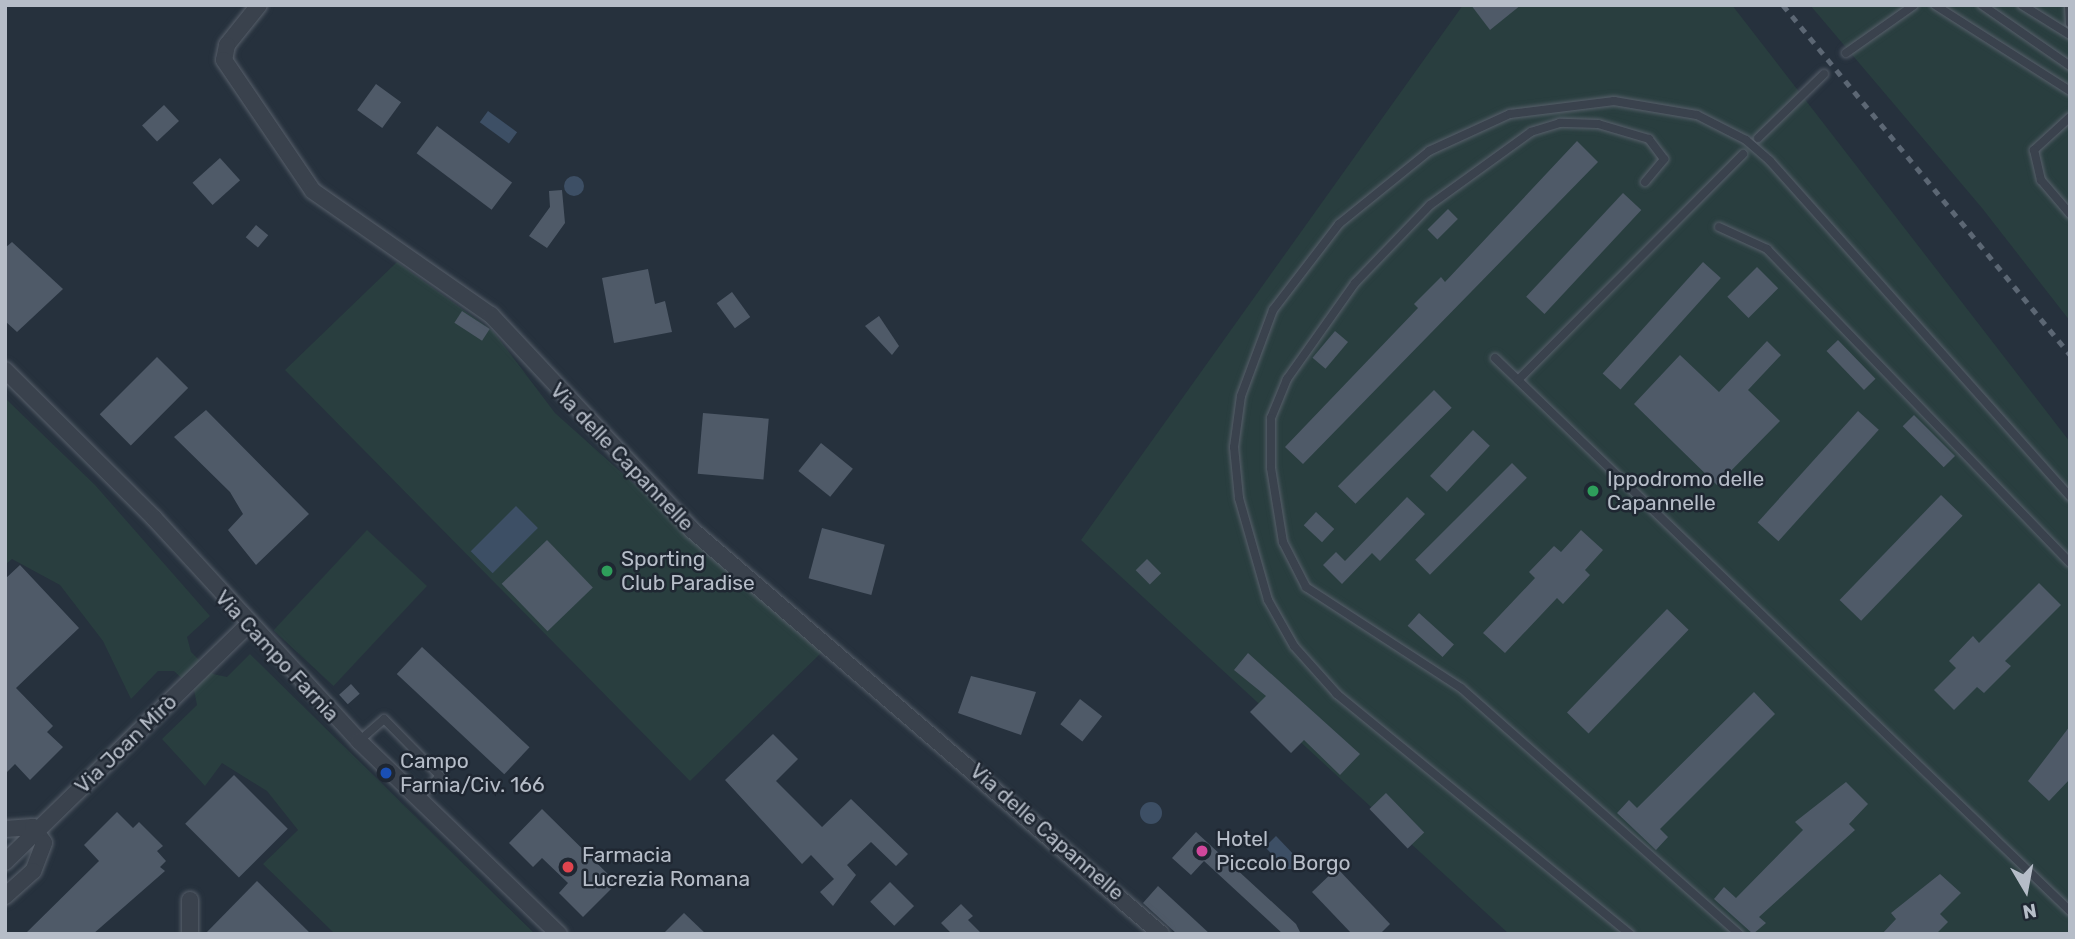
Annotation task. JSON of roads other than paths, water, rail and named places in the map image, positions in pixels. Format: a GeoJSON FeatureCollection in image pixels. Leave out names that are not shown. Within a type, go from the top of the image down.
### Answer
{"type":"FeatureCollection","features":[{"type":"Feature","properties":{"kind":"street","name":"Via delle Capannelle"},"geometry":{"type":"LineString","coordinates":[[259,5],[227,45],[224,60],[313,191],[491,315],[692,530],[1161,934]]}},
{"type":"Feature","properties":{"kind":"street","name":"Via Campo Farnia"},"geometry":{"type":"LineString","coordinates":[[5,370],[154,518],[247,626],[359,741],[559,934]]}},
{"type":"Feature","properties":{"kind":"street","name":"Via Joan Mirò"},"geometry":{"type":"LineString","coordinates":[[5,862],[247,626]]}},
{"type":"Feature","properties":{"kind":"street"},"geometry":{"type":"LineString","coordinates":[[5,829],[38,830],[40,859],[5,896]]}},
{"type":"Feature","properties":{"kind":"street"},"geometry":{"type":"LineString","coordinates":[[190,900],[190,934]]}},
{"type":"Feature","properties":{"kind":"lane"},"geometry":{"type":"LineString","coordinates":[[1846,53],[1914,5]]}},
{"type":"Feature","properties":{"kind":"lane"},"geometry":{"type":"LineString","coordinates":[[1935,5],[2070,91]]}},
{"type":"Feature","properties":{"kind":"lane"},"geometry":{"type":"LineString","coordinates":[[1982,5],[2070,66]]}},
{"type":"Feature","properties":{"kind":"lane"},"geometry":{"type":"LineString","coordinates":[[2022,5],[2070,35]]}},
{"type":"Feature","properties":{"kind":"lane"},"geometry":{"type":"LineString","coordinates":[[2069,5],[2070,23]]}},
{"type":"Feature","properties":{"kind":"lane"},"geometry":{"type":"LineString","coordinates":[[1758,138],[1824,74]]}},
{"type":"Feature","properties":{"kind":"lane"},"geometry":{"type":"LineString","coordinates":[[1630,934],[1337,694],[1294,646],[1268,600],[1239,498],[1234,447],[1241,396],[1273,310],[1339,224],[1429,151],[1510,114],[1614,101],[1697,115],[1746,140],[1770,161],[2070,496]]}},
{"type":"Feature","properties":{"kind":"lane"},"geometry":{"type":"LineString","coordinates":[[2070,117],[2034,150],[2041,180],[2070,214]]}},
{"type":"Feature","properties":{"kind":"lane"},"geometry":{"type":"LineString","coordinates":[[1645,182],[1664,159],[1649,139],[1598,124],[1560,123],[1531,132],[1430,205],[1355,283],[1282,387],[1271,418],[1271,468],[1283,542],[1306,587],[1461,688],[1739,934]]}},
{"type":"Feature","properties":{"kind":"lane"},"geometry":{"type":"LineString","coordinates":[[1518,380],[1743,153]]}},
{"type":"Feature","properties":{"kind":"lane"},"geometry":{"type":"LineString","coordinates":[[1719,228],[1767,249],[2070,563]]}},
{"type":"Feature","properties":{"kind":"lane"},"geometry":{"type":"LineString","coordinates":[[1495,358],[2070,911]]}},
{"type":"Feature","properties":{"kind":"lane"},"geometry":{"type":"LineString","coordinates":[[359,741],[384,719],[440,776],[418,798]]}},
{"type":"Feature","properties":{"kind":"water"},"geometry":{"type":"Polygon","coordinates":[[[488,111],[517,132],[509,143],[480,122],[488,111]]]}},
{"type":"Feature","properties":{"kind":"water"},"geometry":{"type":"Polygon","coordinates":[[[574,176],[581,179],[584,186],[581,193],[574,196],[567,193],[564,186],[567,179],[574,176]]]}},
{"type":"Feature","properties":{"kind":"water"},"geometry":{"type":"Polygon","coordinates":[[[516,506],[538,528],[493,573],[471,551],[516,506]]]}},
{"type":"Feature","properties":{"kind":"water"},"geometry":{"type":"Polygon","coordinates":[[[1147,802],[1155,802],[1162,809],[1162,817],[1155,824],[1147,824],[1140,817],[1140,809],[1147,802]]]}},
{"type":"Feature","properties":{"kind":"water"},"geometry":{"type":"Polygon","coordinates":[[[1276,836],[1297,858],[1294,869],[1286,869],[1265,847],[1276,836]]]}},
{"type":"Feature","properties":{"kind":"railway"},"geometry":{"type":"LineString","coordinates":[[1783,5],[2070,355]]}},
{"type":"Feature","properties":{"kind":"place","name":"Ippodromo delle Capannelle"},"geometry":{"type":"Point","coordinates":[1593,491]}},
{"type":"Feature","properties":{"kind":"place","name":"Sporting Club Paradise"},"geometry":{"type":"Point","coordinates":[607,571]}},
{"type":"Feature","properties":{"kind":"place","name":"Campo Farnia/Civ. 166"},"geometry":{"type":"Point","coordinates":[386,773]}},
{"type":"Feature","properties":{"kind":"place","name":"Hotel Piccolo Borgo"},"geometry":{"type":"Point","coordinates":[1202,851]}},
{"type":"Feature","properties":{"kind":"place","name":"Farmacia Lucrezia Romana"},"geometry":{"type":"Point","coordinates":[568,867]}}]}
